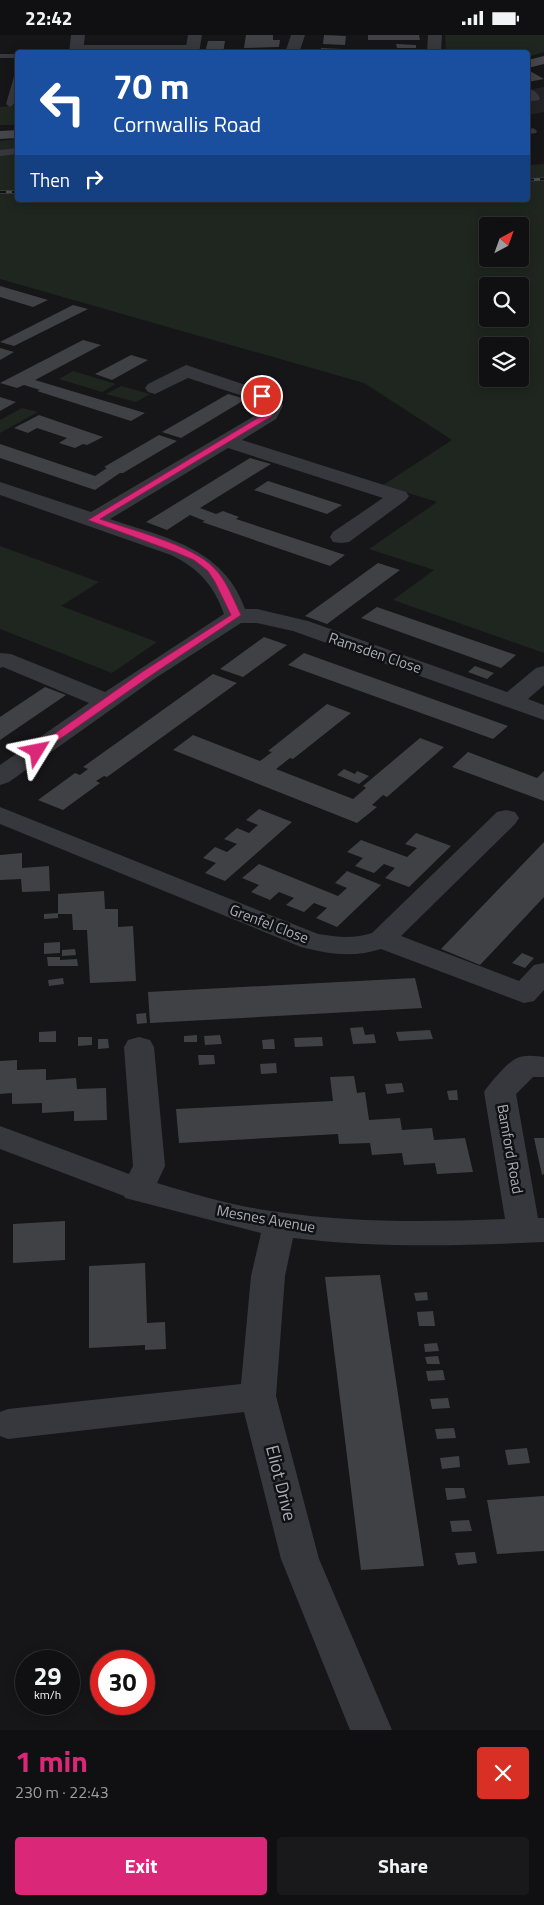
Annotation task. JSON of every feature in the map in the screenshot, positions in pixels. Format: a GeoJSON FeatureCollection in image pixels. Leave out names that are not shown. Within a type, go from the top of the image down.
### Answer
{"type":"FeatureCollection","features":[{"type":"Feature","properties":{"kind":"main road"},"geometry":{"type":"LineString","coordinates":[[530,64],[544,61]]}},
{"type":"Feature","properties":{"kind":"main road"},"geometry":{"type":"LineString","coordinates":[[0,135],[15,134]]}},
{"type":"Feature","properties":{"kind":"street"},"geometry":{"type":"LineString","coordinates":[[293,50],[298,35]]}},
{"type":"Feature","properties":{"kind":"street"},"geometry":{"type":"LineString","coordinates":[[434,50],[435,35]]}},
{"type":"Feature","properties":{"kind":"street"},"geometry":{"type":"LineString","coordinates":[[93,520],[269,415],[273,410],[272,402],[262,396],[186,371],[155,388]]}},
{"type":"Feature","properties":{"kind":"street"},"geometry":{"type":"LineString","coordinates":[[226,441],[399,496],[341,537]]}},
{"type":"Feature","properties":{"kind":"street"},"geometry":{"type":"LineString","coordinates":[[0,488],[178,550],[197,559],[211,569],[220,581],[236,615],[107,701],[0,777]]}},
{"type":"Feature","properties":{"kind":"street","name":"Ramsden Close"},"geometry":{"type":"LineString","coordinates":[[236,615],[256,616],[300,626],[544,713]]}},
{"type":"Feature","properties":{"kind":"street"},"geometry":{"type":"LineString","coordinates":[[0,661],[4,659],[107,701]]}},
{"type":"Feature","properties":{"kind":"street"},"geometry":{"type":"LineString","coordinates":[[511,701],[544,673]]}},
{"type":"Feature","properties":{"kind":"street","name":"Grenfel Close"},"geometry":{"type":"LineString","coordinates":[[0,815],[311,941],[336,946],[364,945],[382,939]]}},
{"type":"Feature","properties":{"kind":"street"},"geometry":{"type":"LineString","coordinates":[[506,818],[382,939],[524,994],[544,972]]}},
{"type":"Feature","properties":{"kind":"street"},"geometry":{"type":"LineString","coordinates":[[137,1190],[149,1166],[139,1047]]}},
{"type":"Feature","properties":{"kind":"street","name":"Bamford Road"},"geometry":{"type":"LineString","coordinates":[[539,1231],[500,1092],[526,1066],[544,1067]]}},
{"type":"Feature","properties":{"kind":"street","name":"Mesnes Avenue"},"geometry":{"type":"LineString","coordinates":[[0,1137],[76,1169],[137,1190],[203,1208],[280,1224],[355,1232],[539,1231]]}},
{"type":"Feature","properties":{"kind":"street","name":"Eliot Drive"},"geometry":{"type":"LineString","coordinates":[[280,1224],[268,1276],[258,1395],[300,1559],[371,1730]]}},
{"type":"Feature","properties":{"kind":"street"},"geometry":{"type":"LineString","coordinates":[[8,1424],[258,1395]]}},
{"type":"Feature","properties":{"kind":"lane"},"geometry":{"type":"LineString","coordinates":[[77,45],[137,50],[193,45]]}},
{"type":"Feature","properties":{"kind":"lane"},"geometry":{"type":"LineString","coordinates":[[0,56],[15,56]]}},
{"type":"Feature","properties":{"kind":"lane"},"geometry":{"type":"LineString","coordinates":[[530,92],[536,98],[530,100]]}},
{"type":"Feature","properties":{"kind":"lane"},"geometry":{"type":"LineString","coordinates":[[0,105],[14,104]]}},
{"type":"Feature","properties":{"kind":"lane"},"geometry":{"type":"LineString","coordinates":[[0,153],[15,151]]}},
{"type":"Feature","properties":{"kind":"shaded area"},"geometry":{"type":"Polygon","coordinates":[[[445,35],[544,35],[544,52],[530,56],[530,50],[446,50],[445,35]]]}},
{"type":"Feature","properties":{"kind":"shaded area"},"geometry":{"type":"Polygon","coordinates":[[[544,87],[544,112],[530,115],[530,90],[544,87]]]}},
{"type":"Feature","properties":{"kind":"shaded area"},"geometry":{"type":"Polygon","coordinates":[[[15,105],[15,125],[0,125],[0,107],[15,105]]]}},
{"type":"Feature","properties":{"kind":"shaded area"},"geometry":{"type":"Polygon","coordinates":[[[15,139],[15,202],[530,202],[530,165],[544,164],[544,653],[393,600],[434,570],[369,549],[437,502],[383,485],[452,440],[364,383],[0,279],[0,141],[15,139]]]}},
{"type":"Feature","properties":{"kind":"shaded area"},"geometry":{"type":"Polygon","coordinates":[[[73,371],[116,384],[102,392],[59,379],[73,371]]]}},
{"type":"Feature","properties":{"kind":"shaded area"},"geometry":{"type":"Polygon","coordinates":[[[121,386],[150,394],[136,402],[106,394],[121,386]]]}},
{"type":"Feature","properties":{"kind":"shaded area"},"geometry":{"type":"Polygon","coordinates":[[[22,408],[38,412],[0,433],[0,420],[22,408]]]}},
{"type":"Feature","properties":{"kind":"shaded area"},"geometry":{"type":"Polygon","coordinates":[[[0,546],[99,582],[61,606],[157,642],[112,673],[0,629],[0,546]]]}},
{"type":"Feature","properties":{"kind":"building"},"geometry":{"type":"Polygon","coordinates":[[[246,35],[273,35],[273,40],[280,40],[279,47],[244,48],[246,35]]]}},
{"type":"Feature","properties":{"kind":"building"},"geometry":{"type":"Polygon","coordinates":[[[324,35],[346,36],[345,45],[323,44],[324,35]]]}},
{"type":"Feature","properties":{"kind":"building"},"geometry":{"type":"Polygon","coordinates":[[[368,35],[419,35],[420,40],[368,40],[368,35]]]}},
{"type":"Feature","properties":{"kind":"building"},"geometry":{"type":"Polygon","coordinates":[[[208,41],[225,41],[224,50],[206,50],[208,41]]]}},
{"type":"Feature","properties":{"kind":"building"},"geometry":{"type":"Polygon","coordinates":[[[396,44],[416,45],[416,48],[397,48],[396,44]]]}},
{"type":"Feature","properties":{"kind":"building"},"geometry":{"type":"Polygon","coordinates":[[[321,48],[342,49],[342,50],[321,50],[321,48]]]}},
{"type":"Feature","properties":{"kind":"building"},"geometry":{"type":"Polygon","coordinates":[[[530,71],[544,79],[530,82],[530,71]]]}},
{"type":"Feature","properties":{"kind":"building"},"geometry":{"type":"Polygon","coordinates":[[[0,286],[48,300],[33,307],[0,297],[0,286]]]}},
{"type":"Feature","properties":{"kind":"building"},"geometry":{"type":"Polygon","coordinates":[[[73,305],[88,309],[14,346],[0,342],[73,305]]]}},
{"type":"Feature","properties":{"kind":"building"},"geometry":{"type":"Polygon","coordinates":[[[83,340],[101,345],[35,380],[145,413],[131,421],[37,391],[40,390],[24,385],[17,388],[0,383],[83,340]]]}},
{"type":"Feature","properties":{"kind":"building"},"geometry":{"type":"Polygon","coordinates":[[[0,348],[14,352],[0,360],[0,348]]]}},
{"type":"Feature","properties":{"kind":"building"},"geometry":{"type":"Polygon","coordinates":[[[131,355],[148,360],[112,380],[95,374],[131,355]]]}},
{"type":"Feature","properties":{"kind":"building"},"geometry":{"type":"Polygon","coordinates":[[[228,394],[246,399],[181,438],[162,432],[228,394]]]}},
{"type":"Feature","properties":{"kind":"building"},"geometry":{"type":"Polygon","coordinates":[[[0,397],[16,402],[0,411],[0,397]]]}},
{"type":"Feature","properties":{"kind":"building"},"geometry":{"type":"Polygon","coordinates":[[[39,415],[103,437],[87,445],[83,444],[75,448],[59,443],[67,438],[37,428],[28,433],[14,428],[39,415]]]}},
{"type":"Feature","properties":{"kind":"building"},"geometry":{"type":"Polygon","coordinates":[[[159,435],[177,441],[120,473],[95,490],[0,458],[0,444],[95,476],[107,468],[104,467],[159,435]]]}},
{"type":"Feature","properties":{"kind":"building"},"geometry":{"type":"Polygon","coordinates":[[[250,458],[271,464],[200,508],[216,514],[223,511],[239,517],[236,519],[345,555],[330,566],[202,522],[205,521],[190,515],[167,530],[146,522],[250,458]]]}},
{"type":"Feature","properties":{"kind":"building"},"geometry":{"type":"Polygon","coordinates":[[[268,481],[342,505],[327,514],[254,490],[268,481]]]}},
{"type":"Feature","properties":{"kind":"building"},"geometry":{"type":"Polygon","coordinates":[[[378,563],[400,570],[327,624],[305,616],[378,563]]]}},
{"type":"Feature","properties":{"kind":"building"},"geometry":{"type":"Polygon","coordinates":[[[377,607],[516,655],[501,668],[361,618],[377,607]]]}},
{"type":"Feature","properties":{"kind":"building"},"geometry":{"type":"Polygon","coordinates":[[[264,637],[287,645],[243,677],[220,669],[264,637]]]}},
{"type":"Feature","properties":{"kind":"building"},"geometry":{"type":"Polygon","coordinates":[[[304,653],[508,726],[493,739],[288,665],[304,653]]]}},
{"type":"Feature","properties":{"kind":"building"},"geometry":{"type":"Polygon","coordinates":[[[475,666],[494,673],[487,679],[468,672],[475,666]]]}},
{"type":"Feature","properties":{"kind":"building"},"geometry":{"type":"Polygon","coordinates":[[[213,674],[237,683],[107,777],[104,776],[96,781],[100,783],[63,810],[38,800],[75,773],[80,775],[88,769],[83,767],[213,674]]]}},
{"type":"Feature","properties":{"kind":"building"},"geometry":{"type":"Polygon","coordinates":[[[45,687],[66,695],[0,740],[0,717],[45,687]]]}},
{"type":"Feature","properties":{"kind":"building"},"geometry":{"type":"Polygon","coordinates":[[[327,704],[351,713],[293,759],[290,758],[276,769],[353,799],[366,788],[363,786],[420,738],[444,747],[387,797],[383,795],[372,805],[377,807],[357,823],[173,750],[193,735],[260,761],[272,752],[268,751],[327,704]]]}},
{"type":"Feature","properties":{"kind":"building"},"geometry":{"type":"Polygon","coordinates":[[[468,752],[537,778],[544,771],[544,801],[452,767],[468,752]]]}},
{"type":"Feature","properties":{"kind":"building"},"geometry":{"type":"Polygon","coordinates":[[[344,769],[355,774],[357,771],[369,776],[359,784],[337,775],[344,769]]]}},
{"type":"Feature","properties":{"kind":"building"},"geometry":{"type":"Polygon","coordinates":[[[259,809],[292,822],[225,881],[205,873],[216,863],[203,858],[215,847],[227,852],[237,844],[224,839],[237,828],[249,833],[258,825],[246,820],[259,809]]]}},
{"type":"Feature","properties":{"kind":"building"},"geometry":{"type":"Polygon","coordinates":[[[416,833],[451,846],[409,887],[385,878],[395,868],[384,864],[374,873],[355,866],[363,858],[347,852],[361,840],[407,857],[417,848],[405,844],[416,833]]]}},
{"type":"Feature","properties":{"kind":"building"},"geometry":{"type":"Polygon","coordinates":[[[544,842],[544,897],[480,965],[441,949],[544,842]]]}},
{"type":"Feature","properties":{"kind":"building"},"geometry":{"type":"Polygon","coordinates":[[[22,853],[22,868],[49,866],[50,891],[22,892],[21,879],[0,880],[0,855],[22,853]]]}},
{"type":"Feature","properties":{"kind":"building"},"geometry":{"type":"Polygon","coordinates":[[[259,864],[338,896],[347,888],[335,883],[347,871],[381,885],[337,927],[316,918],[327,908],[314,903],[304,912],[286,905],[294,898],[279,892],[270,900],[251,892],[259,885],[242,878],[259,864]]]}},
{"type":"Feature","properties":{"kind":"building"},"geometry":{"type":"Polygon","coordinates":[[[104,891],[105,909],[118,909],[118,927],[133,926],[136,981],[90,983],[87,930],[73,930],[72,914],[58,914],[58,894],[104,891]]]}},
{"type":"Feature","properties":{"kind":"building"},"geometry":{"type":"Polygon","coordinates":[[[58,913],[58,918],[44,919],[44,914],[58,913]]]}},
{"type":"Feature","properties":{"kind":"building"},"geometry":{"type":"Polygon","coordinates":[[[60,942],[60,953],[44,954],[44,943],[60,942]]]}},
{"type":"Feature","properties":{"kind":"building"},"geometry":{"type":"Polygon","coordinates":[[[75,949],[76,955],[62,956],[62,950],[75,949]]]}},
{"type":"Feature","properties":{"kind":"building"},"geometry":{"type":"Polygon","coordinates":[[[522,953],[534,958],[525,968],[512,963],[522,953]]]}},
{"type":"Feature","properties":{"kind":"building"},"geometry":{"type":"Polygon","coordinates":[[[47,957],[60,957],[60,960],[77,959],[78,966],[48,966],[47,957]]]}},
{"type":"Feature","properties":{"kind":"building"},"geometry":{"type":"Polygon","coordinates":[[[63,978],[64,984],[49,986],[48,980],[63,978]]]}},
{"type":"Feature","properties":{"kind":"building"},"geometry":{"type":"Polygon","coordinates":[[[415,978],[422,1008],[150,1023],[148,992],[415,978]]]}},
{"type":"Feature","properties":{"kind":"building"},"geometry":{"type":"Polygon","coordinates":[[[146,1013],[147,1023],[137,1024],[136,1014],[146,1013]]]}},
{"type":"Feature","properties":{"kind":"building"},"geometry":{"type":"Polygon","coordinates":[[[363,1027],[365,1035],[374,1034],[376,1043],[353,1044],[350,1028],[363,1027]]]}},
{"type":"Feature","properties":{"kind":"building"},"geometry":{"type":"Polygon","coordinates":[[[430,1030],[433,1039],[399,1041],[396,1032],[430,1030]]]}},
{"type":"Feature","properties":{"kind":"building"},"geometry":{"type":"Polygon","coordinates":[[[56,1031],[56,1042],[39,1042],[39,1032],[56,1031]]]}},
{"type":"Feature","properties":{"kind":"building"},"geometry":{"type":"Polygon","coordinates":[[[197,1035],[197,1042],[184,1042],[184,1036],[197,1035]]]}},
{"type":"Feature","properties":{"kind":"building"},"geometry":{"type":"Polygon","coordinates":[[[220,1035],[222,1044],[205,1045],[204,1036],[220,1035]]]}},
{"type":"Feature","properties":{"kind":"building"},"geometry":{"type":"Polygon","coordinates":[[[78,1037],[92,1037],[92,1045],[78,1046],[78,1037]]]}},
{"type":"Feature","properties":{"kind":"building"},"geometry":{"type":"Polygon","coordinates":[[[322,1037],[323,1046],[295,1047],[294,1038],[322,1037]]]}},
{"type":"Feature","properties":{"kind":"building"},"geometry":{"type":"Polygon","coordinates":[[[98,1039],[108,1039],[109,1048],[98,1049],[98,1039]]]}},
{"type":"Feature","properties":{"kind":"building"},"geometry":{"type":"Polygon","coordinates":[[[274,1039],[275,1049],[263,1049],[262,1040],[274,1039]]]}},
{"type":"Feature","properties":{"kind":"building"},"geometry":{"type":"Polygon","coordinates":[[[198,1055],[214,1055],[215,1064],[199,1065],[198,1055]]]}},
{"type":"Feature","properties":{"kind":"building"},"geometry":{"type":"Polygon","coordinates":[[[17,1060],[17,1070],[46,1069],[46,1080],[76,1078],[77,1089],[106,1088],[107,1120],[74,1121],[74,1111],[42,1113],[42,1103],[12,1104],[12,1093],[0,1094],[0,1061],[17,1060]]]}},
{"type":"Feature","properties":{"kind":"building"},"geometry":{"type":"Polygon","coordinates":[[[276,1063],[277,1073],[261,1074],[260,1064],[276,1063]]]}},
{"type":"Feature","properties":{"kind":"building"},"geometry":{"type":"Polygon","coordinates":[[[354,1076],[357,1093],[365,1092],[369,1120],[400,1118],[402,1130],[432,1128],[434,1140],[465,1138],[473,1172],[437,1174],[435,1163],[404,1165],[402,1153],[372,1155],[370,1143],[339,1144],[338,1134],[179,1143],[176,1109],[333,1101],[330,1077],[354,1076]]]}},
{"type":"Feature","properties":{"kind":"building"},"geometry":{"type":"Polygon","coordinates":[[[402,1083],[404,1092],[387,1094],[385,1084],[402,1083]]]}},
{"type":"Feature","properties":{"kind":"building"},"geometry":{"type":"Polygon","coordinates":[[[457,1090],[458,1100],[449,1100],[447,1091],[457,1090]]]}},
{"type":"Feature","properties":{"kind":"building"},"geometry":{"type":"Polygon","coordinates":[[[534,1138],[544,1138],[544,1174],[542,1175],[534,1138]]]}},
{"type":"Feature","properties":{"kind":"building"},"geometry":{"type":"Polygon","coordinates":[[[65,1221],[65,1260],[13,1263],[13,1224],[65,1221]]]}},
{"type":"Feature","properties":{"kind":"building"},"geometry":{"type":"Polygon","coordinates":[[[145,1263],[147,1323],[165,1322],[166,1349],[145,1350],[145,1345],[89,1348],[89,1266],[145,1263]]]}},
{"type":"Feature","properties":{"kind":"building"},"geometry":{"type":"Polygon","coordinates":[[[380,1275],[424,1566],[361,1570],[325,1277],[380,1275]]]}},
{"type":"Feature","properties":{"kind":"building"},"geometry":{"type":"Polygon","coordinates":[[[427,1292],[428,1300],[416,1301],[414,1293],[427,1292]]]}},
{"type":"Feature","properties":{"kind":"building"},"geometry":{"type":"Polygon","coordinates":[[[433,1311],[435,1326],[419,1326],[417,1312],[433,1311]]]}},
{"type":"Feature","properties":{"kind":"building"},"geometry":{"type":"Polygon","coordinates":[[[437,1343],[439,1351],[425,1352],[424,1344],[437,1343]]]}},
{"type":"Feature","properties":{"kind":"building"},"geometry":{"type":"Polygon","coordinates":[[[438,1356],[440,1364],[427,1364],[425,1357],[438,1356]]]}},
{"type":"Feature","properties":{"kind":"building"},"geometry":{"type":"Polygon","coordinates":[[[443,1370],[445,1380],[428,1381],[426,1371],[443,1370]]]}},
{"type":"Feature","properties":{"kind":"building"},"geometry":{"type":"Polygon","coordinates":[[[448,1398],[450,1408],[432,1409],[430,1399],[448,1398]]]}},
{"type":"Feature","properties":{"kind":"building"},"geometry":{"type":"Polygon","coordinates":[[[454,1428],[456,1438],[437,1439],[435,1429],[454,1428]]]}},
{"type":"Feature","properties":{"kind":"building"},"geometry":{"type":"Polygon","coordinates":[[[527,1448],[530,1463],[508,1465],[505,1450],[527,1448]]]}},
{"type":"Feature","properties":{"kind":"building"},"geometry":{"type":"Polygon","coordinates":[[[459,1456],[460,1467],[442,1469],[440,1458],[459,1456]]]}},
{"type":"Feature","properties":{"kind":"building"},"geometry":{"type":"Polygon","coordinates":[[[445,1488],[464,1488],[466,1498],[447,1500],[445,1488]]]}},
{"type":"Feature","properties":{"kind":"building"},"geometry":{"type":"Polygon","coordinates":[[[544,1496],[544,1551],[497,1554],[487,1500],[544,1496]]]}},
{"type":"Feature","properties":{"kind":"building"},"geometry":{"type":"Polygon","coordinates":[[[469,1520],[472,1531],[452,1532],[450,1521],[469,1520]]]}},
{"type":"Feature","properties":{"kind":"building"},"geometry":{"type":"Polygon","coordinates":[[[475,1552],[477,1563],[458,1565],[455,1553],[475,1552]]]}},
{"type":"Feature","properties":{"kind":"railway"},"geometry":{"type":"LineString","coordinates":[[530,180],[544,179]]}},
{"type":"Feature","properties":{"kind":"railway"},"geometry":{"type":"LineString","coordinates":[[0,192],[15,192]]}},
{"type":"Feature","properties":{"kind":"route"},"geometry":{"type":"LineString","coordinates":[[37,751],[146,674],[236,615],[220,581],[211,569],[197,559],[178,550],[93,520],[269,415],[273,410],[272,402],[262,396]]}}]}
